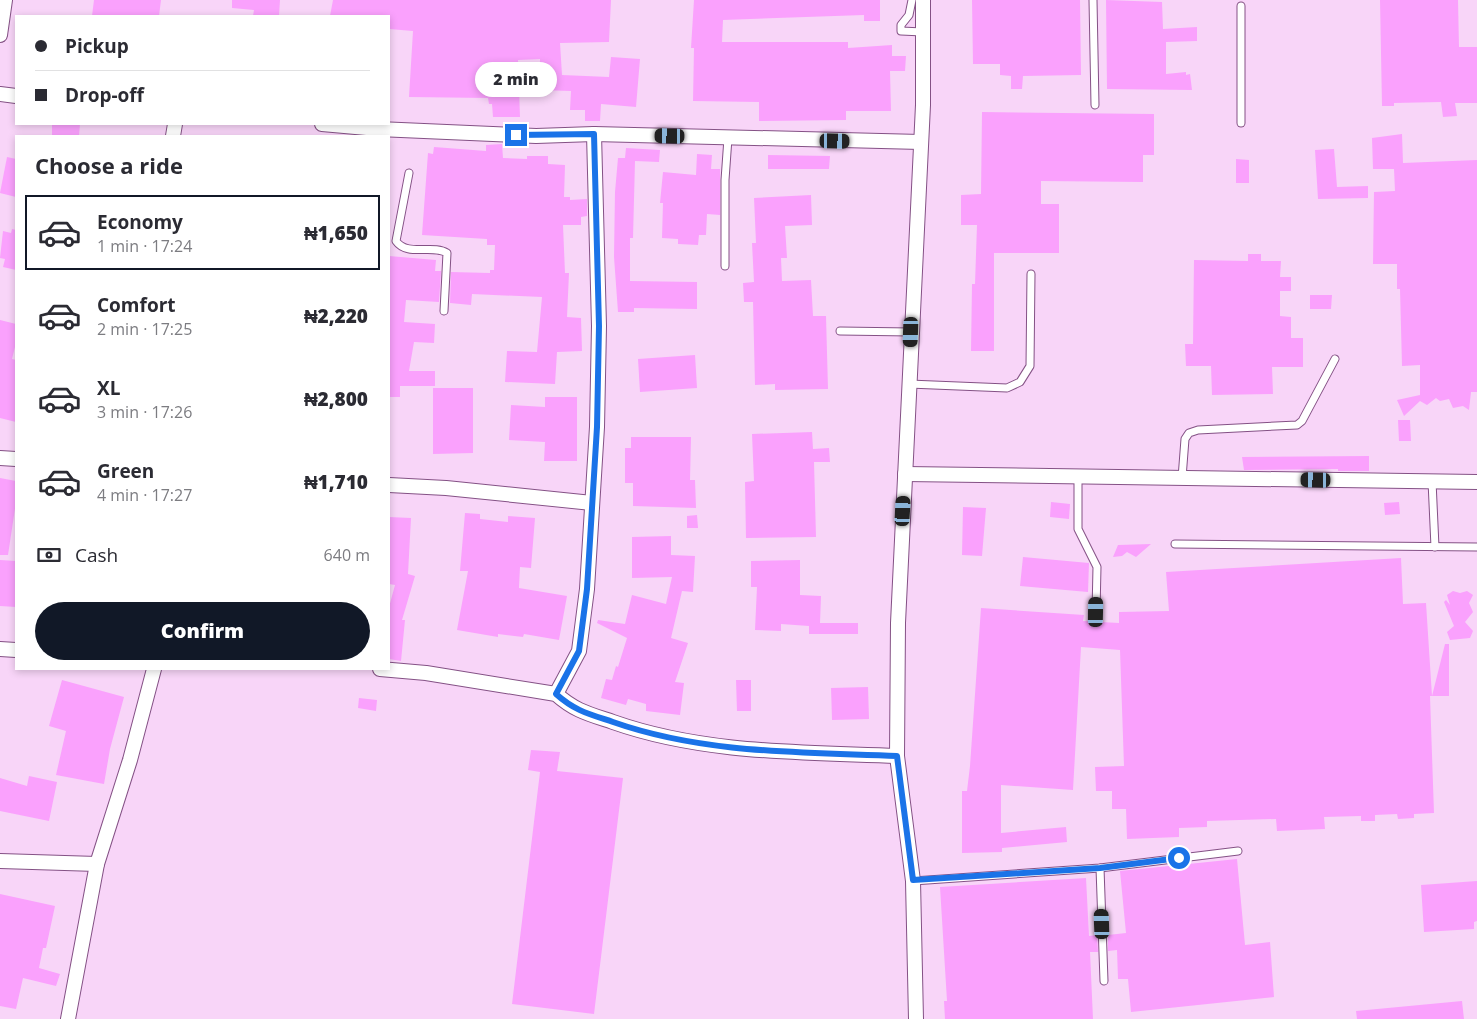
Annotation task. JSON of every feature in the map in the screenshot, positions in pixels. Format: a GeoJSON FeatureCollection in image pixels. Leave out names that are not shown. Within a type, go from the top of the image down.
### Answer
{"type":"FeatureCollection","features":[{"type":"Feature","properties":{"kind":"street"},"geometry":{"type":"LineString","coordinates":[[0,35],[5,0]]}},
{"type":"Feature","properties":{"kind":"street"},"geometry":{"type":"LineString","coordinates":[[916,1019],[913,880],[897,756],[898,623],[911,332],[922,142],[923,0]]}},
{"type":"Feature","properties":{"kind":"street"},"geometry":{"type":"LineString","coordinates":[[0,94],[15,96]]}},
{"type":"Feature","properties":{"kind":"street"},"geometry":{"type":"LineString","coordinates":[[329,125],[377,132],[536,136],[594,134],[922,142]]}},
{"type":"Feature","properties":{"kind":"street"},"geometry":{"type":"LineString","coordinates":[[556,694],[579,651],[587,589],[599,326],[594,134]]}},
{"type":"Feature","properties":{"kind":"street"},"geometry":{"type":"LineString","coordinates":[[0,458],[15,459]]}},
{"type":"Feature","properties":{"kind":"street"},"geometry":{"type":"LineString","coordinates":[[905,474],[1477,482]]}},
{"type":"Feature","properties":{"kind":"street"},"geometry":{"type":"LineString","coordinates":[[390,485],[446,488],[592,503]]}},
{"type":"Feature","properties":{"kind":"street"},"geometry":{"type":"LineString","coordinates":[[0,649],[15,650]]}},
{"type":"Feature","properties":{"kind":"street"},"geometry":{"type":"LineString","coordinates":[[68,1019],[97,864],[130,760],[154,670]]}},
{"type":"Feature","properties":{"kind":"street"},"geometry":{"type":"LineString","coordinates":[[390,670],[426,673],[556,694],[572,708],[650,735],[748,750],[897,756]]}},
{"type":"Feature","properties":{"kind":"street"},"geometry":{"type":"LineString","coordinates":[[0,861],[97,864]]}},
{"type":"Feature","properties":{"kind":"lane"},"geometry":{"type":"LineString","coordinates":[[912,0],[909,15],[901,25],[901,31],[923,32]]}},
{"type":"Feature","properties":{"kind":"lane"},"geometry":{"type":"LineString","coordinates":[[1093,0],[1094,105]]}},
{"type":"Feature","properties":{"kind":"lane"},"geometry":{"type":"LineString","coordinates":[[1241,6],[1241,123]]}},
{"type":"Feature","properties":{"kind":"lane"},"geometry":{"type":"LineString","coordinates":[[725,266],[725,166],[728,138]]}},
{"type":"Feature","properties":{"kind":"lane"},"geometry":{"type":"LineString","coordinates":[[409,173],[392,239],[397,244],[408,249],[442,250],[447,253],[444,311]]}},
{"type":"Feature","properties":{"kind":"lane"},"geometry":{"type":"LineString","coordinates":[[909,384],[1007,388],[1020,382],[1030,366],[1031,274]]}},
{"type":"Feature","properties":{"kind":"lane"},"geometry":{"type":"LineString","coordinates":[[840,331],[911,332]]}},
{"type":"Feature","properties":{"kind":"lane"},"geometry":{"type":"LineString","coordinates":[[1182,478],[1185,439],[1189,433],[1198,430],[1297,425],[1302,421],[1335,359]]}},
{"type":"Feature","properties":{"kind":"lane"},"geometry":{"type":"LineString","coordinates":[[1078,477],[1078,529],[1097,567],[1096,612]]}},
{"type":"Feature","properties":{"kind":"lane"},"geometry":{"type":"LineString","coordinates":[[1432,482],[1435,546]]}},
{"type":"Feature","properties":{"kind":"lane"},"geometry":{"type":"LineString","coordinates":[[1175,544],[1477,547]]}},
{"type":"Feature","properties":{"kind":"lane"},"geometry":{"type":"LineString","coordinates":[[913,880],[1100,868],[1238,851]]}},
{"type":"Feature","properties":{"kind":"lane"},"geometry":{"type":"LineString","coordinates":[[1100,868],[1104,981]]}},
{"type":"Feature","properties":{"kind":"building"},"geometry":{"type":"Polygon","coordinates":[[[94,0],[161,0],[159,15],[92,15],[94,0]]]}},
{"type":"Feature","properties":{"kind":"building"},"geometry":{"type":"Polygon","coordinates":[[[232,0],[280,0],[279,15],[253,15],[254,10],[232,8],[232,0]]]}},
{"type":"Feature","properties":{"kind":"building"},"geometry":{"type":"Polygon","coordinates":[[[333,0],[611,0],[609,42],[560,43],[562,75],[609,77],[611,57],[640,59],[636,107],[601,104],[600,121],[585,121],[585,110],[570,110],[571,91],[539,90],[540,59],[518,60],[520,117],[493,117],[492,104],[489,104],[488,98],[409,97],[413,31],[390,29],[390,15],[330,15],[333,0]]]}},
{"type":"Feature","properties":{"kind":"building"},"geometry":{"type":"Polygon","coordinates":[[[694,0],[880,0],[880,21],[864,21],[864,15],[723,20],[722,42],[848,42],[848,48],[892,45],[892,56],[906,56],[905,71],[890,71],[891,111],[846,111],[846,120],[759,121],[759,102],[693,101],[694,48],[691,48],[694,0]]]}},
{"type":"Feature","properties":{"kind":"building"},"geometry":{"type":"Polygon","coordinates":[[[972,0],[1080,0],[1081,75],[1023,76],[1022,89],[1011,89],[1011,76],[1000,75],[1000,64],[973,64],[972,0]]]}},
{"type":"Feature","properties":{"kind":"building"},"geometry":{"type":"Polygon","coordinates":[[[1106,0],[1162,2],[1163,29],[1197,27],[1197,41],[1166,42],[1166,74],[1186,72],[1186,75],[1190,74],[1192,90],[1107,89],[1106,0]]]}},
{"type":"Feature","properties":{"kind":"building"},"geometry":{"type":"Polygon","coordinates":[[[1380,0],[1458,0],[1459,47],[1477,47],[1477,103],[1455,103],[1457,116],[1443,117],[1441,102],[1394,103],[1394,106],[1382,106],[1380,0]]]}},
{"type":"Feature","properties":{"kind":"building"},"geometry":{"type":"Polygon","coordinates":[[[982,112],[1154,114],[1154,155],[1143,155],[1143,182],[1041,181],[1041,204],[1059,204],[1059,253],[994,253],[994,351],[971,351],[972,284],[975,284],[977,225],[961,225],[961,195],[981,194],[982,112]]]}},
{"type":"Feature","properties":{"kind":"building"},"geometry":{"type":"Polygon","coordinates":[[[52,125],[80,125],[79,135],[52,135],[52,125]]]}},
{"type":"Feature","properties":{"kind":"building"},"geometry":{"type":"Polygon","coordinates":[[[1402,134],[1403,163],[1477,160],[1477,392],[1471,392],[1469,410],[1463,406],[1453,408],[1449,399],[1440,401],[1436,398],[1427,405],[1420,401],[1404,416],[1397,400],[1420,395],[1420,365],[1402,366],[1400,289],[1397,289],[1397,264],[1373,264],[1374,192],[1395,191],[1394,169],[1373,169],[1372,138],[1402,134]]]}},
{"type":"Feature","properties":{"kind":"building"},"geometry":{"type":"Polygon","coordinates":[[[502,144],[503,158],[527,159],[527,156],[548,156],[548,164],[565,165],[564,197],[570,197],[570,200],[587,199],[587,216],[581,217],[581,225],[563,225],[565,273],[569,273],[567,317],[581,318],[582,351],[557,352],[555,384],[505,382],[507,351],[537,352],[542,297],[472,294],[471,305],[450,303],[451,272],[490,273],[490,270],[494,270],[495,245],[487,245],[487,239],[422,235],[428,153],[433,154],[434,147],[486,151],[486,145],[502,144]]]}},
{"type":"Feature","properties":{"kind":"building"},"geometry":{"type":"Polygon","coordinates":[[[626,148],[660,150],[659,162],[635,161],[633,238],[630,238],[630,281],[697,282],[697,309],[634,308],[634,312],[618,312],[614,257],[615,192],[618,158],[625,158],[626,148]]]}},
{"type":"Feature","properties":{"kind":"building"},"geometry":{"type":"Polygon","coordinates":[[[1334,149],[1337,187],[1368,186],[1368,198],[1318,199],[1315,150],[1334,149]]]}},
{"type":"Feature","properties":{"kind":"building"},"geometry":{"type":"Polygon","coordinates":[[[697,154],[712,155],[711,169],[720,169],[720,215],[707,214],[706,235],[699,235],[698,245],[678,244],[678,239],[662,238],[663,203],[660,203],[663,172],[696,175],[697,154]]]}},
{"type":"Feature","properties":{"kind":"building"},"geometry":{"type":"Polygon","coordinates":[[[768,155],[830,156],[829,169],[768,169],[768,155]]]}},
{"type":"Feature","properties":{"kind":"building"},"geometry":{"type":"Polygon","coordinates":[[[7,157],[15,159],[15,197],[0,193],[7,157]]]}},
{"type":"Feature","properties":{"kind":"building"},"geometry":{"type":"Polygon","coordinates":[[[1236,159],[1249,160],[1249,183],[1236,183],[1236,159]]]}},
{"type":"Feature","properties":{"kind":"building"},"geometry":{"type":"Polygon","coordinates":[[[811,195],[812,225],[785,226],[787,258],[781,258],[782,281],[811,280],[813,316],[826,316],[828,389],[775,390],[775,384],[755,385],[753,302],[744,302],[743,283],[754,282],[752,243],[756,243],[754,198],[811,195]]]}},
{"type":"Feature","properties":{"kind":"building"},"geometry":{"type":"Polygon","coordinates":[[[12,229],[15,230],[15,270],[3,267],[5,259],[0,258],[3,231],[11,233],[12,229]]]}},
{"type":"Feature","properties":{"kind":"building"},"geometry":{"type":"Polygon","coordinates":[[[1248,254],[1261,254],[1261,261],[1281,261],[1280,277],[1291,277],[1291,291],[1280,291],[1280,316],[1291,317],[1291,338],[1303,338],[1303,367],[1272,367],[1273,394],[1212,395],[1211,366],[1186,366],[1185,344],[1193,344],[1194,260],[1248,261],[1248,254]]]}},
{"type":"Feature","properties":{"kind":"building"},"geometry":{"type":"Polygon","coordinates":[[[390,256],[436,260],[435,271],[441,271],[439,302],[406,300],[404,322],[435,324],[434,343],[414,342],[409,371],[435,371],[435,386],[400,386],[400,397],[390,397],[390,256]]]}},
{"type":"Feature","properties":{"kind":"building"},"geometry":{"type":"Polygon","coordinates":[[[1310,295],[1332,295],[1331,309],[1310,309],[1310,295]]]}},
{"type":"Feature","properties":{"kind":"building"},"geometry":{"type":"Polygon","coordinates":[[[0,320],[15,324],[15,347],[12,359],[15,360],[15,422],[0,418],[0,320]]]}},
{"type":"Feature","properties":{"kind":"building"},"geometry":{"type":"Polygon","coordinates":[[[695,355],[697,388],[640,392],[638,359],[695,355]]]}},
{"type":"Feature","properties":{"kind":"building"},"geometry":{"type":"Polygon","coordinates":[[[433,388],[473,388],[473,453],[433,454],[433,388]]]}},
{"type":"Feature","properties":{"kind":"building"},"geometry":{"type":"Polygon","coordinates":[[[545,397],[577,397],[577,461],[544,461],[545,442],[509,440],[511,405],[545,407],[545,397]]]}},
{"type":"Feature","properties":{"kind":"building"},"geometry":{"type":"Polygon","coordinates":[[[1398,420],[1410,420],[1411,441],[1399,441],[1398,420]]]}},
{"type":"Feature","properties":{"kind":"building"},"geometry":{"type":"Polygon","coordinates":[[[812,432],[813,449],[829,448],[830,462],[814,462],[816,537],[746,538],[745,482],[754,481],[752,434],[812,432]]]}},
{"type":"Feature","properties":{"kind":"building"},"geometry":{"type":"Polygon","coordinates":[[[631,437],[691,437],[690,480],[695,480],[696,508],[633,506],[633,483],[625,483],[625,448],[631,448],[631,437]]]}},
{"type":"Feature","properties":{"kind":"building"},"geometry":{"type":"Polygon","coordinates":[[[1369,456],[1369,471],[1338,471],[1338,469],[1244,470],[1242,457],[1369,456]]]}},
{"type":"Feature","properties":{"kind":"building"},"geometry":{"type":"Polygon","coordinates":[[[0,478],[15,481],[15,509],[8,555],[0,555],[0,478]]]}},
{"type":"Feature","properties":{"kind":"building"},"geometry":{"type":"Polygon","coordinates":[[[1051,502],[1070,504],[1069,519],[1050,517],[1051,502]]]}},
{"type":"Feature","properties":{"kind":"building"},"geometry":{"type":"Polygon","coordinates":[[[1399,502],[1400,514],[1385,515],[1384,503],[1399,502]]]}},
{"type":"Feature","properties":{"kind":"building"},"geometry":{"type":"Polygon","coordinates":[[[963,507],[986,508],[982,556],[962,555],[963,507]]]}},
{"type":"Feature","properties":{"kind":"building"},"geometry":{"type":"Polygon","coordinates":[[[465,513],[480,514],[480,519],[508,522],[508,516],[535,518],[531,568],[520,567],[519,588],[567,596],[559,640],[524,634],[523,637],[498,634],[498,637],[457,630],[468,571],[460,571],[465,513]]]}},
{"type":"Feature","properties":{"kind":"building"},"geometry":{"type":"Polygon","coordinates":[[[697,515],[698,528],[687,528],[687,516],[697,515]]]}},
{"type":"Feature","properties":{"kind":"building"},"geometry":{"type":"Polygon","coordinates":[[[390,517],[411,518],[408,574],[415,576],[402,620],[405,620],[401,661],[390,659],[390,603],[395,585],[390,584],[390,517]]]}},
{"type":"Feature","properties":{"kind":"building"},"geometry":{"type":"Polygon","coordinates":[[[671,536],[671,555],[695,556],[693,592],[682,591],[671,638],[688,643],[675,682],[684,683],[680,715],[646,711],[646,704],[628,699],[626,705],[601,698],[606,679],[612,680],[616,666],[618,667],[627,638],[597,623],[598,620],[625,624],[632,595],[666,604],[672,577],[632,578],[632,537],[671,536]]]}},
{"type":"Feature","properties":{"kind":"building"},"geometry":{"type":"Polygon","coordinates":[[[1151,544],[1136,557],[1127,552],[1122,556],[1113,557],[1118,545],[1151,544]]]}},
{"type":"Feature","properties":{"kind":"building"},"geometry":{"type":"Polygon","coordinates":[[[1023,557],[1089,563],[1088,592],[1020,586],[1023,557]]]}},
{"type":"Feature","properties":{"kind":"building"},"geometry":{"type":"Polygon","coordinates":[[[1401,558],[1403,604],[1426,603],[1432,696],[1430,696],[1434,813],[1414,814],[1414,818],[1398,819],[1397,814],[1375,815],[1375,821],[1361,821],[1361,816],[1324,817],[1325,829],[1277,831],[1276,819],[1207,821],[1207,827],[1179,828],[1179,837],[1127,839],[1126,809],[1112,809],[1112,791],[1096,791],[1095,767],[1124,766],[1120,650],[1081,647],[1073,790],[1001,785],[1001,833],[1066,827],[1067,842],[1002,848],[1002,852],[962,853],[962,791],[967,791],[970,766],[981,608],[1084,615],[1083,621],[1119,623],[1119,612],[1169,611],[1166,572],[1401,558]]]}},
{"type":"Feature","properties":{"kind":"building"},"geometry":{"type":"Polygon","coordinates":[[[0,560],[15,561],[15,607],[0,606],[0,560]]]}},
{"type":"Feature","properties":{"kind":"building"},"geometry":{"type":"Polygon","coordinates":[[[800,560],[800,595],[821,596],[820,623],[858,623],[858,634],[809,634],[809,626],[781,624],[781,631],[755,630],[757,587],[751,587],[751,561],[800,560]]]}},
{"type":"Feature","properties":{"kind":"building"},"geometry":{"type":"Polygon","coordinates":[[[1453,591],[1460,593],[1467,591],[1473,595],[1469,603],[1473,612],[1465,622],[1473,631],[1470,638],[1450,640],[1447,632],[1454,626],[1444,602],[1446,600],[1450,605],[1447,595],[1453,591]]]}},
{"type":"Feature","properties":{"kind":"building"},"geometry":{"type":"Polygon","coordinates":[[[1445,644],[1449,644],[1449,696],[1432,696],[1445,644]]]}},
{"type":"Feature","properties":{"kind":"building"},"geometry":{"type":"Polygon","coordinates":[[[62,680],[124,697],[110,749],[104,784],[56,775],[66,731],[49,726],[62,680]]]}},
{"type":"Feature","properties":{"kind":"building"},"geometry":{"type":"Polygon","coordinates":[[[736,680],[751,680],[751,711],[737,711],[736,680]]]}},
{"type":"Feature","properties":{"kind":"building"},"geometry":{"type":"Polygon","coordinates":[[[868,687],[869,719],[832,720],[831,688],[868,687]]]}},
{"type":"Feature","properties":{"kind":"building"},"geometry":{"type":"Polygon","coordinates":[[[359,698],[377,700],[376,711],[358,708],[359,698]]]}},
{"type":"Feature","properties":{"kind":"building"},"geometry":{"type":"Polygon","coordinates":[[[531,750],[560,752],[557,771],[623,778],[594,1014],[512,1004],[540,772],[528,770],[531,750]]]}},
{"type":"Feature","properties":{"kind":"building"},"geometry":{"type":"Polygon","coordinates":[[[29,776],[57,782],[49,821],[0,811],[0,778],[27,786],[29,776]]]}},
{"type":"Feature","properties":{"kind":"building"},"geometry":{"type":"Polygon","coordinates":[[[1237,859],[1245,945],[1270,942],[1274,997],[1131,1012],[1128,979],[1118,979],[1117,950],[1108,951],[1108,935],[1126,933],[1120,871],[1237,859]]]}},
{"type":"Feature","properties":{"kind":"building"},"geometry":{"type":"Polygon","coordinates":[[[1086,878],[1089,936],[1097,935],[1098,952],[1090,952],[1093,1019],[945,1019],[944,1001],[947,1001],[940,887],[1086,878]]]}},
{"type":"Feature","properties":{"kind":"building"},"geometry":{"type":"Polygon","coordinates":[[[1477,881],[1477,921],[1474,922],[1474,929],[1424,932],[1421,885],[1477,881]]]}},
{"type":"Feature","properties":{"kind":"building"},"geometry":{"type":"Polygon","coordinates":[[[0,894],[55,906],[46,948],[43,948],[39,968],[60,974],[56,986],[23,978],[16,1009],[0,1006],[0,894]]]}},
{"type":"Feature","properties":{"kind":"building"},"geometry":{"type":"Polygon","coordinates":[[[1462,1001],[1464,1019],[1357,1019],[1356,1011],[1462,1001]]]}},
{"type":"Feature","properties":{"kind":"route"},"geometry":{"type":"LineString","coordinates":[[516,135],[594,134],[599,326],[597,427],[587,589],[579,651],[556,694],[572,708],[650,735],[748,750],[897,756],[913,880],[1100,868],[1179,858]]}}]}
